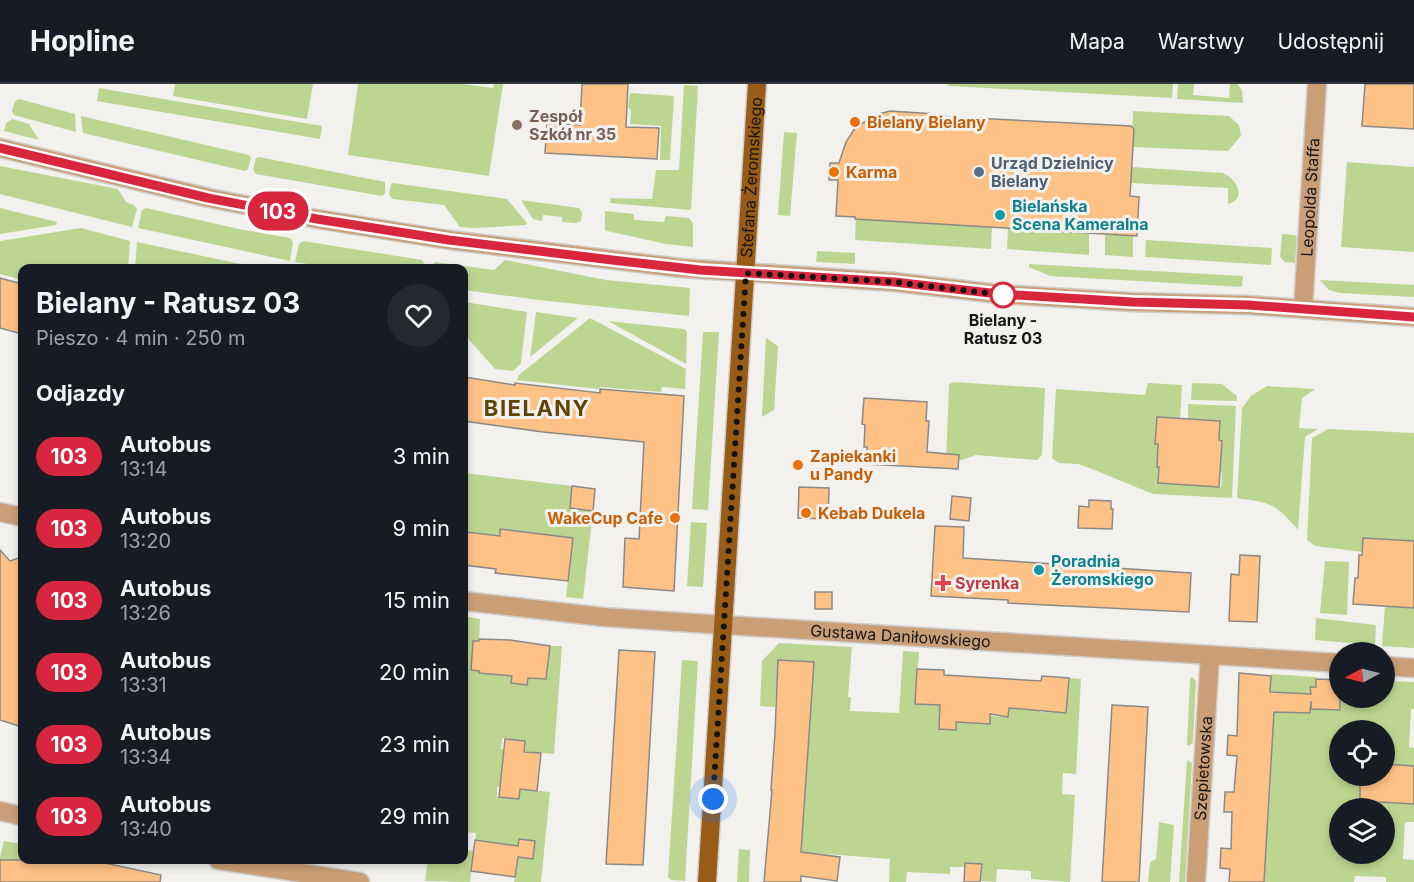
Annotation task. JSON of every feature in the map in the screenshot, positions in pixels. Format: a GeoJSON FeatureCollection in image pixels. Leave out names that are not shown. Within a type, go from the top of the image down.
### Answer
{"type":"FeatureCollection","features":[{"type":"Feature","properties":{"kind":"main road","name":"Stefana Żeromskiego"},"geometry":{"type":"LineString","coordinates":[[707,882],[757,84]]}},
{"type":"Feature","properties":{"kind":"street","name":"Leopolda Staffa"},"geometry":{"type":"LineString","coordinates":[[1304,309],[1317,84]]}},
{"type":"Feature","properties":{"kind":"street"},"geometry":{"type":"LineString","coordinates":[[0,148],[208,198],[317,219],[459,241],[681,268],[894,282],[999,294],[1304,309],[1414,317]]}},
{"type":"Feature","properties":{"kind":"street"},"geometry":{"type":"LineString","coordinates":[[0,512],[18,516]]}},
{"type":"Feature","properties":{"kind":"street","name":"Gustawa Daniłowskiego"},"geometry":{"type":"LineString","coordinates":[[468,601],[561,613],[724,626],[1329,662]]}},
{"type":"Feature","properties":{"kind":"street","name":"Szepietowska"},"geometry":{"type":"LineString","coordinates":[[1196,882],[1210,655]]}},
{"type":"Feature","properties":{"kind":"street"},"geometry":{"type":"LineString","coordinates":[[1395,667],[1414,668]]}},
{"type":"Feature","properties":{"kind":"street"},"geometry":{"type":"LineString","coordinates":[[0,811],[18,815]]}},
{"type":"Feature","properties":{"kind":"street"},"geometry":{"type":"LineString","coordinates":[[244,864],[360,882]]}},
{"type":"Feature","properties":{"kind":"green space"},"geometry":{"type":"Polygon","coordinates":[[[175,84],[313,84],[307,119],[173,96],[175,84]]]}},
{"type":"Feature","properties":{"kind":"green space"},"geometry":{"type":"Polygon","coordinates":[[[358,84],[463,84],[493,88],[494,84],[503,84],[489,176],[348,155],[358,84]]]}},
{"type":"Feature","properties":{"kind":"green space"},"geometry":{"type":"Polygon","coordinates":[[[947,84],[1173,84],[1172,98],[949,86],[947,84]]]}},
{"type":"Feature","properties":{"kind":"green space"},"geometry":{"type":"Polygon","coordinates":[[[1178,84],[1194,84],[1193,95],[1229,98],[1230,84],[1237,84],[1242,90],[1243,103],[1177,99],[1178,84]]]}},
{"type":"Feature","properties":{"kind":"green space"},"geometry":{"type":"Polygon","coordinates":[[[684,85],[698,86],[691,210],[610,203],[611,198],[652,199],[656,170],[679,170],[684,85]]]}},
{"type":"Feature","properties":{"kind":"green space"},"geometry":{"type":"Polygon","coordinates":[[[99,88],[322,126],[320,139],[97,101],[99,88]]]}},
{"type":"Feature","properties":{"kind":"green space"},"geometry":{"type":"Polygon","coordinates":[[[630,93],[674,96],[670,160],[660,160],[661,126],[630,124],[631,109],[628,108],[630,93]]]}},
{"type":"Feature","properties":{"kind":"green space"},"geometry":{"type":"Polygon","coordinates":[[[19,99],[75,114],[76,132],[14,115],[12,111],[15,101],[19,99]]]}},
{"type":"Feature","properties":{"kind":"green space"},"geometry":{"type":"Polygon","coordinates":[[[1133,111],[1229,116],[1239,125],[1241,136],[1228,151],[1132,147],[1133,111]]]}},
{"type":"Feature","properties":{"kind":"green space"},"geometry":{"type":"Polygon","coordinates":[[[81,116],[249,155],[251,158],[248,169],[245,171],[83,133],[81,116]]]}},
{"type":"Feature","properties":{"kind":"green space"},"geometry":{"type":"Polygon","coordinates":[[[12,119],[29,124],[39,140],[4,131],[6,123],[12,119]]]}},
{"type":"Feature","properties":{"kind":"green space"},"geometry":{"type":"Polygon","coordinates":[[[784,132],[797,133],[790,216],[778,215],[784,132]]]}},
{"type":"Feature","properties":{"kind":"green space"},"geometry":{"type":"Polygon","coordinates":[[[256,158],[385,182],[385,193],[382,196],[256,174],[253,170],[256,158]]]}},
{"type":"Feature","properties":{"kind":"green space"},"geometry":{"type":"Polygon","coordinates":[[[1347,162],[1414,167],[1414,252],[1341,247],[1347,162]]]}},
{"type":"Feature","properties":{"kind":"green space"},"geometry":{"type":"Polygon","coordinates":[[[0,166],[118,189],[126,202],[137,209],[132,227],[0,194],[0,166]]]}},
{"type":"Feature","properties":{"kind":"green space"},"geometry":{"type":"Polygon","coordinates":[[[1131,167],[1223,173],[1236,184],[1239,193],[1234,201],[1228,204],[1228,188],[1130,183],[1131,167]]]}},
{"type":"Feature","properties":{"kind":"green space"},"geometry":{"type":"Polygon","coordinates":[[[393,183],[507,199],[527,223],[526,225],[476,228],[460,227],[444,205],[393,199],[389,195],[393,183]]]}},
{"type":"Feature","properties":{"kind":"green space"},"geometry":{"type":"Polygon","coordinates":[[[521,200],[579,208],[582,213],[581,221],[562,222],[562,217],[543,215],[542,221],[533,219],[521,200]]]}},
{"type":"Feature","properties":{"kind":"green space"},"geometry":{"type":"Polygon","coordinates":[[[0,208],[57,222],[56,225],[0,234],[0,208]]]}},
{"type":"Feature","properties":{"kind":"green space"},"geometry":{"type":"Polygon","coordinates":[[[146,208],[290,238],[293,242],[290,261],[138,228],[142,210],[146,208]]]}},
{"type":"Feature","properties":{"kind":"green space"},"geometry":{"type":"Polygon","coordinates":[[[605,211],[634,214],[634,220],[664,222],[666,216],[689,218],[693,223],[693,247],[666,244],[607,231],[605,230],[605,211]]]}},
{"type":"Feature","properties":{"kind":"green space"},"geometry":{"type":"Polygon","coordinates":[[[856,219],[992,227],[991,249],[855,240],[856,219]]]}},
{"type":"Feature","properties":{"kind":"green space"},"geometry":{"type":"Polygon","coordinates":[[[81,228],[130,241],[128,264],[18,264],[18,279],[0,274],[0,241],[81,228]]]}},
{"type":"Feature","properties":{"kind":"green space"},"geometry":{"type":"Polygon","coordinates":[[[1008,228],[1089,233],[1089,255],[1007,249],[1008,228]]]}},
{"type":"Feature","properties":{"kind":"green space"},"geometry":{"type":"Polygon","coordinates":[[[1105,234],[1133,235],[1133,257],[1105,255],[1105,234]]]}},
{"type":"Feature","properties":{"kind":"green space"},"geometry":{"type":"Polygon","coordinates":[[[1282,234],[1297,237],[1295,263],[1285,262],[1280,257],[1282,234]]]}},
{"type":"Feature","properties":{"kind":"green space"},"geometry":{"type":"Polygon","coordinates":[[[1146,240],[1272,248],[1271,265],[1145,257],[1146,240]]]}},
{"type":"Feature","properties":{"kind":"green space"},"geometry":{"type":"Polygon","coordinates":[[[303,241],[422,260],[424,264],[307,264],[295,262],[299,244],[303,241]]]}},
{"type":"Feature","properties":{"kind":"green space"},"geometry":{"type":"Polygon","coordinates":[[[137,242],[240,264],[135,264],[137,242]]]}},
{"type":"Feature","properties":{"kind":"green space"},"geometry":{"type":"Polygon","coordinates":[[[817,251],[855,253],[855,264],[816,262],[817,251]]]}},
{"type":"Feature","properties":{"kind":"green space"},"geometry":{"type":"Polygon","coordinates":[[[505,260],[606,280],[690,288],[689,316],[468,291],[468,266],[494,270],[505,260]]]}},
{"type":"Feature","properties":{"kind":"green space"},"geometry":{"type":"Polygon","coordinates":[[[1029,264],[1243,276],[1242,287],[1050,276],[1029,267],[1029,264]]]}},
{"type":"Feature","properties":{"kind":"green space"},"geometry":{"type":"Polygon","coordinates":[[[1320,280],[1414,285],[1414,297],[1340,293],[1329,290],[1320,280]]]}},
{"type":"Feature","properties":{"kind":"green space"},"geometry":{"type":"Polygon","coordinates":[[[468,303],[527,312],[521,363],[513,371],[495,369],[468,339],[468,303]]]}},
{"type":"Feature","properties":{"kind":"green space"},"geometry":{"type":"Polygon","coordinates":[[[536,312],[578,318],[530,357],[536,312]]]}},
{"type":"Feature","properties":{"kind":"green space"},"geometry":{"type":"Polygon","coordinates":[[[590,318],[686,369],[685,389],[662,387],[661,392],[600,387],[598,389],[517,380],[519,375],[590,318]]]}},
{"type":"Feature","properties":{"kind":"green space"},"geometry":{"type":"Polygon","coordinates":[[[608,321],[684,329],[687,332],[686,364],[608,321]]]}},
{"type":"Feature","properties":{"kind":"green space"},"geometry":{"type":"Polygon","coordinates":[[[703,332],[719,332],[708,510],[692,509],[703,332]]]}},
{"type":"Feature","properties":{"kind":"green space"},"geometry":{"type":"Polygon","coordinates":[[[766,338],[778,346],[774,410],[762,417],[766,338]]]}},
{"type":"Feature","properties":{"kind":"green space"},"geometry":{"type":"Polygon","coordinates":[[[954,382],[1045,388],[1042,455],[1037,460],[976,455],[946,465],[949,384],[954,382]]]}},
{"type":"Feature","properties":{"kind":"green space"},"geometry":{"type":"Polygon","coordinates":[[[1148,383],[1182,385],[1180,418],[1157,417],[1158,483],[1221,487],[1220,421],[1188,419],[1188,404],[1236,406],[1232,498],[1153,494],[1078,464],[1059,463],[1052,458],[1056,389],[1145,395],[1148,383]]]}},
{"type":"Feature","properties":{"kind":"green space"},"geometry":{"type":"Polygon","coordinates":[[[1192,383],[1222,384],[1237,396],[1237,401],[1191,400],[1192,383]]]}},
{"type":"Feature","properties":{"kind":"green space"},"geometry":{"type":"Polygon","coordinates":[[[1267,386],[1315,389],[1302,398],[1299,428],[1318,429],[1305,437],[1298,530],[1278,509],[1258,501],[1237,498],[1242,408],[1251,396],[1267,386]]]}},
{"type":"Feature","properties":{"kind":"green space"},"geometry":{"type":"Polygon","coordinates":[[[1328,429],[1414,433],[1414,541],[1364,538],[1363,552],[1315,546],[1307,540],[1312,438],[1328,429]]]}},
{"type":"Feature","properties":{"kind":"green space"},"geometry":{"type":"Polygon","coordinates":[[[468,473],[572,486],[570,508],[593,511],[583,599],[566,597],[573,538],[500,530],[500,536],[468,532],[468,473]]]}},
{"type":"Feature","properties":{"kind":"green space"},"geometry":{"type":"Polygon","coordinates":[[[691,522],[707,523],[703,587],[687,586],[691,522]]]}},
{"type":"Feature","properties":{"kind":"green space"},"geometry":{"type":"Polygon","coordinates":[[[1325,561],[1349,562],[1347,615],[1320,613],[1325,561]]]}},
{"type":"Feature","properties":{"kind":"green space"},"geometry":{"type":"Polygon","coordinates":[[[1385,606],[1414,608],[1414,648],[1395,647],[1395,642],[1382,642],[1385,606]]]}},
{"type":"Feature","properties":{"kind":"green space"},"geometry":{"type":"Polygon","coordinates":[[[468,617],[480,619],[479,641],[473,641],[471,670],[479,671],[479,673],[512,676],[511,683],[527,685],[528,678],[546,679],[550,646],[562,646],[554,754],[524,751],[525,741],[502,738],[501,749],[504,749],[501,787],[497,787],[497,797],[519,799],[520,789],[550,792],[541,882],[514,882],[518,857],[533,859],[535,841],[519,839],[518,846],[475,840],[476,833],[468,832],[468,617]]]}},
{"type":"Feature","properties":{"kind":"green space"},"geometry":{"type":"Polygon","coordinates":[[[1316,618],[1376,625],[1375,642],[1315,640],[1316,618]]]}},
{"type":"Feature","properties":{"kind":"green space"},"geometry":{"type":"Polygon","coordinates":[[[779,643],[852,647],[848,697],[851,697],[850,711],[899,713],[903,651],[919,652],[915,703],[940,705],[956,730],[958,700],[990,724],[990,716],[1008,717],[1009,706],[1039,708],[1040,712],[1066,713],[1069,678],[1081,679],[1076,774],[1063,773],[1062,794],[1075,795],[1070,882],[1031,879],[1031,871],[997,869],[996,882],[980,881],[982,864],[950,867],[950,874],[907,872],[906,882],[889,882],[890,859],[801,852],[814,662],[778,660],[775,707],[760,706],[762,661],[779,643]]]}},
{"type":"Feature","properties":{"kind":"green space"},"geometry":{"type":"Polygon","coordinates":[[[682,660],[698,661],[685,881],[671,880],[668,877],[682,660]]]}},
{"type":"Feature","properties":{"kind":"green space"},"geometry":{"type":"Polygon","coordinates":[[[1271,674],[1316,677],[1316,687],[1311,687],[1311,694],[1298,694],[1310,707],[1337,710],[1341,708],[1395,708],[1395,681],[1414,682],[1414,709],[1411,709],[1409,747],[1414,748],[1414,822],[1405,822],[1403,859],[1414,860],[1414,882],[1386,882],[1386,877],[1355,876],[1354,882],[1264,882],[1272,757],[1248,755],[1272,739],[1275,702],[1269,701],[1271,674]],[[1329,720],[1329,786],[1360,786],[1360,798],[1329,798],[1329,864],[1395,864],[1395,798],[1390,798],[1391,786],[1395,786],[1395,720],[1329,720]]]}},
{"type":"Feature","properties":{"kind":"green space"},"geometry":{"type":"Polygon","coordinates":[[[1192,677],[1196,681],[1193,743],[1188,746],[1190,680],[1192,677]]]}},
{"type":"Feature","properties":{"kind":"green space"},"geometry":{"type":"Polygon","coordinates":[[[1187,760],[1192,763],[1185,882],[1179,882],[1187,760]]]}},
{"type":"Feature","properties":{"kind":"green space"},"geometry":{"type":"Polygon","coordinates":[[[1159,822],[1174,825],[1170,882],[1148,882],[1150,862],[1156,859],[1159,822]]]}},
{"type":"Feature","properties":{"kind":"green space"},"geometry":{"type":"Polygon","coordinates":[[[4,841],[18,843],[18,864],[22,864],[18,882],[0,882],[0,857],[4,841]]]}},
{"type":"Feature","properties":{"kind":"green space"},"geometry":{"type":"Polygon","coordinates":[[[739,849],[750,850],[749,882],[737,882],[739,849]]]}},
{"type":"Feature","properties":{"kind":"green space"},"geometry":{"type":"Polygon","coordinates":[[[468,850],[474,851],[470,882],[425,881],[427,864],[468,864],[468,850]]]}},
{"type":"Feature","properties":{"kind":"building"},"geometry":{"type":"Polygon","coordinates":[[[582,84],[628,84],[626,127],[659,128],[657,159],[545,153],[547,123],[580,125],[582,84]]]}},
{"type":"Feature","properties":{"kind":"building"},"geometry":{"type":"Polygon","coordinates":[[[1365,84],[1414,84],[1414,129],[1362,126],[1365,84]]]}},
{"type":"Feature","properties":{"kind":"building","name":"Urząd Dzielnicy Bielany"},"geometry":{"type":"Polygon","coordinates":[[[890,111],[935,114],[935,116],[1131,126],[1134,129],[1130,196],[1139,197],[1137,236],[836,216],[838,180],[829,180],[830,163],[839,163],[846,142],[855,128],[875,115],[890,111]]]}},
{"type":"Feature","properties":{"kind":"building"},"geometry":{"type":"Polygon","coordinates":[[[0,278],[18,283],[18,333],[0,328],[0,278]]]}},
{"type":"Feature","properties":{"kind":"building"},"geometry":{"type":"Polygon","coordinates":[[[468,378],[515,385],[515,383],[600,393],[600,389],[684,396],[674,591],[623,587],[625,538],[639,539],[644,442],[468,422],[468,378]]]}},
{"type":"Feature","properties":{"kind":"building"},"geometry":{"type":"Polygon","coordinates":[[[864,398],[927,402],[926,421],[929,421],[927,452],[959,455],[958,469],[866,464],[865,425],[862,424],[864,398]]]}},
{"type":"Feature","properties":{"kind":"building"},"geometry":{"type":"Polygon","coordinates":[[[1157,417],[1220,421],[1219,440],[1222,441],[1219,487],[1158,483],[1158,444],[1155,444],[1157,417]]]}},
{"type":"Feature","properties":{"kind":"building"},"geometry":{"type":"Polygon","coordinates":[[[572,486],[595,489],[593,511],[570,508],[572,486]]]}},
{"type":"Feature","properties":{"kind":"building"},"geometry":{"type":"Polygon","coordinates":[[[799,487],[829,488],[828,519],[798,518],[799,487]]]}},
{"type":"Feature","properties":{"kind":"building"},"geometry":{"type":"Polygon","coordinates":[[[952,496],[971,498],[969,521],[950,519],[952,496]]]}},
{"type":"Feature","properties":{"kind":"building"},"geometry":{"type":"Polygon","coordinates":[[[1089,500],[1111,501],[1112,529],[1078,528],[1079,506],[1089,507],[1089,500]]]}},
{"type":"Feature","properties":{"kind":"building","name":"Poradnia Żeromskiego"},"geometry":{"type":"Polygon","coordinates":[[[935,526],[964,527],[963,558],[1191,573],[1189,612],[1008,603],[1008,600],[931,596],[935,526]]]}},
{"type":"Feature","properties":{"kind":"building"},"geometry":{"type":"Polygon","coordinates":[[[500,529],[573,538],[568,581],[495,573],[496,569],[468,566],[468,532],[500,536],[500,529]]]}},
{"type":"Feature","properties":{"kind":"building"},"geometry":{"type":"Polygon","coordinates":[[[1363,538],[1414,541],[1414,608],[1353,604],[1355,578],[1358,578],[1359,555],[1362,555],[1363,538]]]}},
{"type":"Feature","properties":{"kind":"building"},"geometry":{"type":"Polygon","coordinates":[[[0,550],[10,561],[18,558],[18,726],[0,720],[0,550]]]}},
{"type":"Feature","properties":{"kind":"building"},"geometry":{"type":"Polygon","coordinates":[[[1240,555],[1260,556],[1257,622],[1229,621],[1231,574],[1239,575],[1240,555]]]}},
{"type":"Feature","properties":{"kind":"building"},"geometry":{"type":"Polygon","coordinates":[[[815,592],[832,592],[832,609],[815,609],[815,592]]]}},
{"type":"Feature","properties":{"kind":"building"},"geometry":{"type":"Polygon","coordinates":[[[479,639],[510,640],[550,646],[546,679],[528,678],[527,685],[511,683],[512,676],[479,673],[479,671],[471,670],[473,641],[479,641],[479,639]]]}},
{"type":"Feature","properties":{"kind":"building"},"geometry":{"type":"Polygon","coordinates":[[[619,650],[655,652],[643,865],[606,864],[619,650]]]}},
{"type":"Feature","properties":{"kind":"building"},"geometry":{"type":"Polygon","coordinates":[[[778,660],[814,662],[801,852],[840,857],[837,881],[801,876],[801,882],[764,882],[772,790],[778,660]]]}},
{"type":"Feature","properties":{"kind":"building"},"geometry":{"type":"Polygon","coordinates":[[[917,669],[944,670],[944,675],[1041,681],[1042,676],[1069,678],[1066,713],[1009,708],[1008,717],[990,714],[990,724],[956,722],[956,730],[939,729],[940,705],[915,704],[917,669]]]}},
{"type":"Feature","properties":{"kind":"building"},"geometry":{"type":"Polygon","coordinates":[[[1239,673],[1271,676],[1270,692],[1311,694],[1310,687],[1316,687],[1316,679],[1329,680],[1329,708],[1340,708],[1340,710],[1311,709],[1311,701],[1310,713],[1274,712],[1264,882],[1229,882],[1230,869],[1220,868],[1221,848],[1231,849],[1232,812],[1224,812],[1225,792],[1234,792],[1237,756],[1227,755],[1228,735],[1237,736],[1239,673]]]}},
{"type":"Feature","properties":{"kind":"building"},"geometry":{"type":"Polygon","coordinates":[[[1112,705],[1148,707],[1139,882],[1102,882],[1112,705]]]}},
{"type":"Feature","properties":{"kind":"building"},"geometry":{"type":"Polygon","coordinates":[[[505,739],[525,741],[524,752],[541,753],[537,791],[520,789],[519,799],[499,797],[505,739]]]}},
{"type":"Feature","properties":{"kind":"building"},"geometry":{"type":"Polygon","coordinates":[[[1395,765],[1414,766],[1414,804],[1395,803],[1395,798],[1360,798],[1360,786],[1395,786],[1395,765]]]}},
{"type":"Feature","properties":{"kind":"building"},"geometry":{"type":"Polygon","coordinates":[[[519,839],[535,841],[533,859],[518,857],[515,877],[471,871],[475,840],[518,846],[519,839]]]}},
{"type":"Feature","properties":{"kind":"building"},"geometry":{"type":"Polygon","coordinates":[[[0,860],[18,860],[18,864],[110,864],[161,875],[160,882],[0,882],[0,860]]]}},
{"type":"Feature","properties":{"kind":"building"},"geometry":{"type":"Polygon","coordinates":[[[965,863],[982,864],[980,882],[964,882],[965,863]]]}},
{"type":"Feature","properties":{"kind":"bus line","name":"103"},"geometry":{"type":"LineString","coordinates":[[0,148],[208,198],[317,219],[449,240],[612,260],[700,270],[894,282],[999,294],[1132,302],[1248,305],[1414,317]]}},
{"type":"Feature","properties":{"kind":"place","name":"Bielany Bielany"},"geometry":{"type":"Point","coordinates":[855,122]}},
{"type":"Feature","properties":{"kind":"place","name":"Zespół Szkół nr 35"},"geometry":{"type":"Point","coordinates":[517,125]}},
{"type":"Feature","properties":{"kind":"place","name":"Karma"},"geometry":{"type":"Point","coordinates":[834,172]}},
{"type":"Feature","properties":{"kind":"place","name":"Urząd Dzielnicy Bielany"},"geometry":{"type":"Point","coordinates":[979,172]}},
{"type":"Feature","properties":{"kind":"place","name":"Bielańska Scena Kameralna"},"geometry":{"type":"Point","coordinates":[1000,215]}},
{"type":"Feature","properties":{"kind":"place","name":"Bielany - Ratusz 03"},"geometry":{"type":"Point","coordinates":[1003,295]}},
{"type":"Feature","properties":{"kind":"place","name":"Zapiekanki u Pandy"},"geometry":{"type":"Point","coordinates":[798,465]}},
{"type":"Feature","properties":{"kind":"place","name":"Kebab Dukela"},"geometry":{"type":"Point","coordinates":[806,513]}},
{"type":"Feature","properties":{"kind":"place","name":"WakeCup Cafe"},"geometry":{"type":"Point","coordinates":[675,518]}},
{"type":"Feature","properties":{"kind":"place","name":"Poradnia Żeromskiego"},"geometry":{"type":"Point","coordinates":[1039,570]}},
{"type":"Feature","properties":{"kind":"place","name":"Syrenka"},"geometry":{"type":"Point","coordinates":[943,583]}},
{"type":"Feature","properties":{"kind":"district","name":"BIELANY"},"geometry":{"type":"Point","coordinates":[537,408]}},
{"type":"Feature","properties":{"kind":"route"},"geometry":{"type":"LineString","coordinates":[[713,799],[746,273],[894,282],[1003,295]]}}]}
